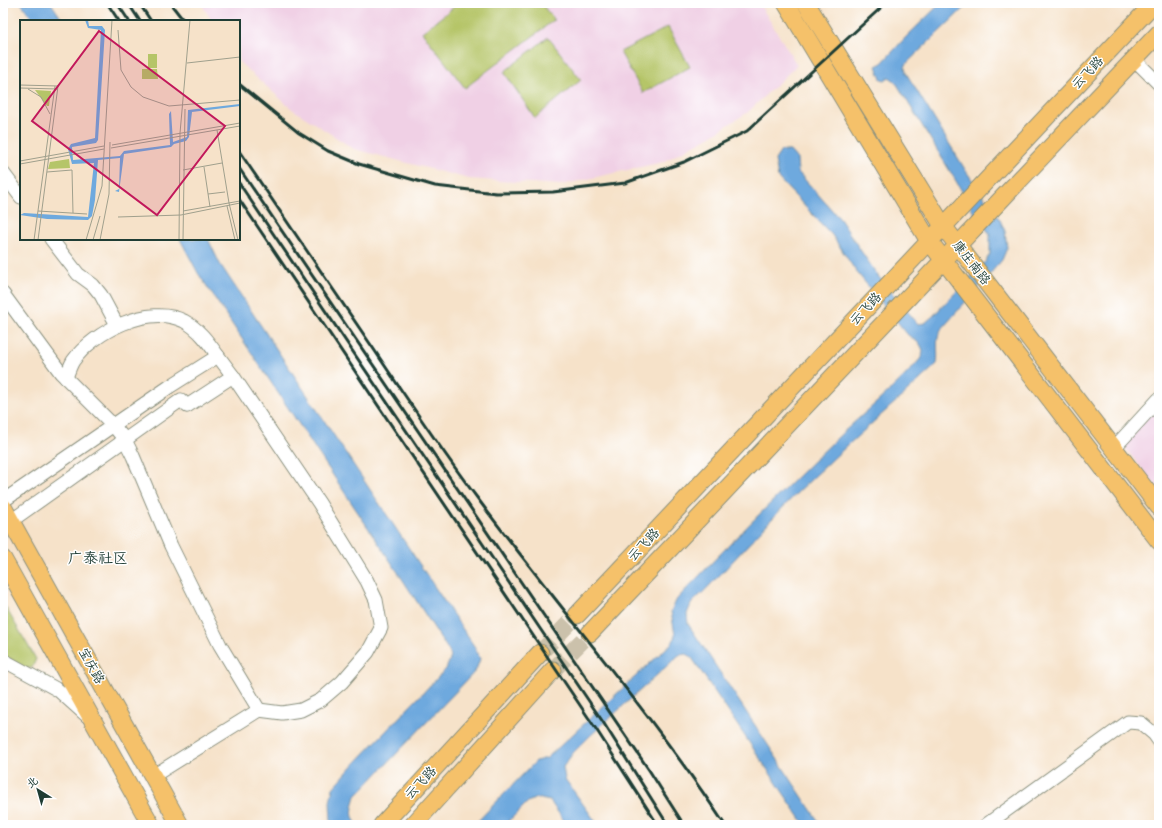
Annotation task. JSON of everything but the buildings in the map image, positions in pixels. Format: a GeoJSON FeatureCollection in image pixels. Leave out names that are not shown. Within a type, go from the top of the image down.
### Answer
{"type":"FeatureCollection","features":[{"type":"Feature","properties":{"kind":"main road","name":"康庄南路"},"geometry":{"type":"LineString","coordinates":[[786,3],[930,241],[1159,542]]}},
{"type":"Feature","properties":{"kind":"main road","name":"康庄南路"},"geometry":{"type":"LineString","coordinates":[[806,3],[943,226],[1159,507]]}},
{"type":"Feature","properties":{"kind":"main road","name":"云飞路"},"geometry":{"type":"LineString","coordinates":[[578,615],[1154,3]]}},
{"type":"Feature","properties":{"kind":"main road","name":"云飞路"},"geometry":{"type":"LineString","coordinates":[[590,633],[944,260],[957,244],[1159,33]]}},
{"type":"Feature","properties":{"kind":"main road","name":"宝庆路"},"geometry":{"type":"LineString","coordinates":[[6,518],[180,825]]}},
{"type":"Feature","properties":{"kind":"main road","name":"宝庆路"},"geometry":{"type":"LineString","coordinates":[[3,558],[151,825]]}},
{"type":"Feature","properties":{"kind":"main road","name":"云飞路"},"geometry":{"type":"LineString","coordinates":[[382,825],[540,653]]}},
{"type":"Feature","properties":{"kind":"main road","name":"云飞路"},"geometry":{"type":"LineString","coordinates":[[415,823],[553,670]]}},
{"type":"Feature","properties":{"kind":"street"},"geometry":{"type":"LineString","coordinates":[[1134,59],[1159,84]]}},
{"type":"Feature","properties":{"kind":"street"},"geometry":{"type":"LineString","coordinates":[[3,172],[20,196]]}},
{"type":"Feature","properties":{"kind":"street"},"geometry":{"type":"LineString","coordinates":[[52,240],[78,274],[93,285],[101,295],[117,325]]}},
{"type":"Feature","properties":{"kind":"street"},"geometry":{"type":"LineString","coordinates":[[3,294],[66,378],[113,425],[125,440],[171,546],[220,645],[259,710]]}},
{"type":"Feature","properties":{"kind":"street"},"geometry":{"type":"LineString","coordinates":[[66,378],[72,362],[85,347],[117,325],[138,318],[169,316],[184,321],[201,334],[233,376],[319,503],[367,581],[376,600],[381,628],[368,652],[342,682],[321,700],[301,710],[295,711],[282,713],[259,710],[152,776]]}},
{"type":"Feature","properties":{"kind":"street"},"geometry":{"type":"LineString","coordinates":[[3,501],[113,425],[218,356]]}},
{"type":"Feature","properties":{"kind":"street"},"geometry":{"type":"LineString","coordinates":[[6,518],[125,440],[181,400],[186,406],[233,376]]}},
{"type":"Feature","properties":{"kind":"street"},"geometry":{"type":"LineString","coordinates":[[1114,448],[1159,399]]}},
{"type":"Feature","properties":{"kind":"street"},"geometry":{"type":"LineString","coordinates":[[3,660],[58,690],[94,722]]}},
{"type":"Feature","properties":{"kind":"street"},"geometry":{"type":"LineString","coordinates":[[986,825],[1128,722],[1142,723],[1159,741]]}},
{"type":"Feature","properties":{"kind":"shaded area"},"geometry":{"type":"Polygon","coordinates":[[[201,3],[759,3],[797,65],[748,112],[709,137],[663,162],[561,185],[469,179],[354,149],[292,109],[240,63],[240,20],[211,20],[201,3]]]}},
{"type":"Feature","properties":{"kind":"shaded area"},"geometry":{"type":"Polygon","coordinates":[[[1159,393],[1159,490],[1117,438],[1159,393]]]}},
{"type":"Feature","properties":{"kind":"green space"},"geometry":{"type":"Polygon","coordinates":[[[459,3],[541,3],[554,20],[465,88],[422,32],[459,3]]]}},
{"type":"Feature","properties":{"kind":"green space"},"geometry":{"type":"Polygon","coordinates":[[[668,27],[690,67],[643,93],[620,52],[668,27]]]}},
{"type":"Feature","properties":{"kind":"green space"},"geometry":{"type":"Polygon","coordinates":[[[548,37],[581,80],[535,118],[504,72],[548,37]]]}},
{"type":"Feature","properties":{"kind":"green space"},"geometry":{"type":"Polygon","coordinates":[[[3,603],[36,659],[32,668],[25,669],[3,655],[3,603]]]}},
{"type":"Feature","properties":{"kind":"water"},"geometry":{"type":"Polygon","coordinates":[[[21,3],[51,3],[62,20],[33,20],[21,3]]]}},
{"type":"Feature","properties":{"kind":"water"},"geometry":{"type":"Polygon","coordinates":[[[941,3],[969,3],[907,63],[905,67],[906,73],[966,171],[1000,220],[1005,231],[1007,248],[1002,260],[940,331],[938,339],[937,364],[800,490],[691,604],[687,614],[688,624],[821,825],[805,825],[692,658],[687,654],[679,655],[591,735],[573,753],[563,767],[565,779],[598,825],[567,825],[550,801],[536,798],[528,802],[505,825],[474,825],[536,761],[547,758],[673,642],[675,635],[671,611],[677,599],[774,500],[834,441],[890,390],[922,357],[923,350],[920,344],[908,335],[855,270],[832,235],[778,178],[775,160],[781,151],[790,151],[797,159],[798,172],[840,219],[878,276],[918,324],[925,323],[932,317],[985,262],[990,254],[990,234],[976,216],[895,81],[889,77],[885,80],[881,79],[876,66],[882,63],[941,3]]]}},
{"type":"Feature","properties":{"kind":"water"},"geometry":{"type":"Polygon","coordinates":[[[181,240],[208,240],[220,264],[474,646],[480,659],[476,670],[467,680],[356,796],[353,808],[353,818],[358,825],[333,825],[331,822],[330,802],[333,788],[446,669],[451,657],[449,651],[397,571],[198,273],[181,240]]]}},
{"type":"Feature","properties":{"kind":"tunnel"},"geometry":{"type":"LineString","coordinates":[[540,653],[577,615]]}},
{"type":"Feature","properties":{"kind":"tunnel"},"geometry":{"type":"LineString","coordinates":[[553,670],[590,633]]}},
{"type":"Feature","properties":{"kind":"railway"},"geometry":{"type":"LineString","coordinates":[[107,3],[118,20]]}},
{"type":"Feature","properties":{"kind":"railway"},"geometry":{"type":"LineString","coordinates":[[117,3],[128,20]]}},
{"type":"Feature","properties":{"kind":"railway"},"geometry":{"type":"LineString","coordinates":[[128,3],[139,20]]}},
{"type":"Feature","properties":{"kind":"railway"},"geometry":{"type":"LineString","coordinates":[[139,3],[150,20]]}},
{"type":"Feature","properties":{"kind":"railway"},"geometry":{"type":"LineString","coordinates":[[170,3],[183,20]]}},
{"type":"Feature","properties":{"kind":"railway"},"geometry":{"type":"LineString","coordinates":[[240,85],[299,133],[328,151],[359,164],[435,186],[496,193],[553,192],[625,183],[684,162],[747,131],[886,3]]}},
{"type":"Feature","properties":{"kind":"railway"},"geometry":{"type":"LineString","coordinates":[[240,152],[451,462],[509,540],[666,741],[725,825]]}},
{"type":"Feature","properties":{"kind":"railway"},"geometry":{"type":"LineString","coordinates":[[240,169],[649,770],[684,825]]}},
{"type":"Feature","properties":{"kind":"railway"},"geometry":{"type":"LineString","coordinates":[[240,184],[603,722],[668,825]]}},
{"type":"Feature","properties":{"kind":"railway"},"geometry":{"type":"LineString","coordinates":[[240,200],[596,729],[658,825]]}},
{"type":"Feature","properties":{"kind":"district","name":"广泰社区"},"geometry":{"type":"Point","coordinates":[98,559]}}]}
